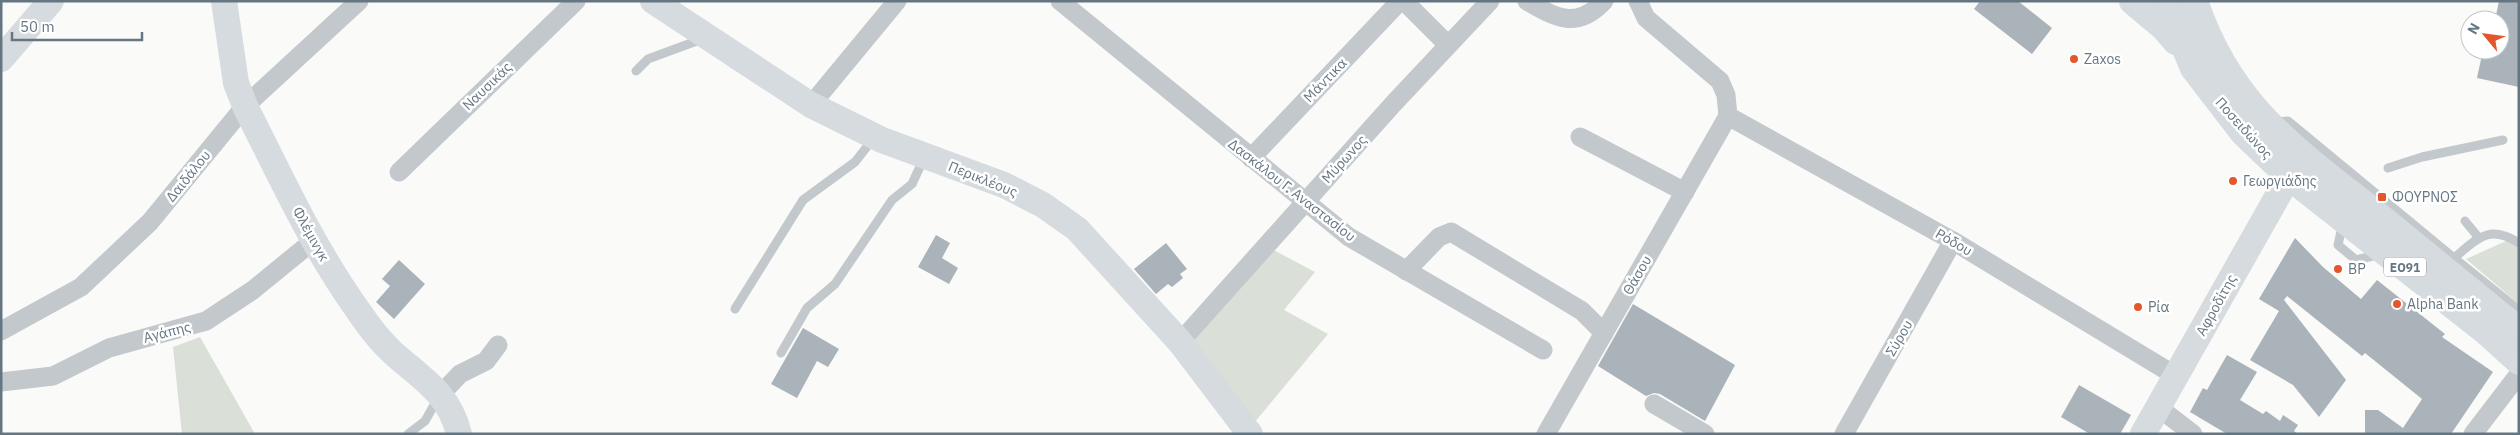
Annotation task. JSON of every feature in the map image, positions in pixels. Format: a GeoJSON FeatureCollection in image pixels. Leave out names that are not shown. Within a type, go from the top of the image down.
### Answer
{"type":"FeatureCollection","features":[{"type":"Feature","properties":{"kind":"main road"},"geometry":{"type":"LineString","coordinates":[[2133,1],[2164,26],[2194,68]]}},
{"type":"Feature","properties":{"kind":"main road","name":"Ποσειδώνος"},"geometry":{"type":"LineString","coordinates":[[2166,1],[2194,68],[2244,133],[2295,166],[2519,331]]}},
{"type":"Feature","properties":{"kind":"main road","name":"Ποσειδώνος"},"geometry":{"type":"LineString","coordinates":[[2194,1],[2209,42],[2232,82],[2268,124],[2295,166],[2343,220],[2486,331],[2519,361]]}},
{"type":"Feature","properties":{"kind":"main road"},"geometry":{"type":"LineString","coordinates":[[2209,42],[2214,1]]}},
{"type":"Feature","properties":{"kind":"street"},"geometry":{"type":"LineString","coordinates":[[1,59],[51,1]]}},
{"type":"Feature","properties":{"kind":"street","name":"Φλέμινγκ"},"geometry":{"type":"LineString","coordinates":[[224,1],[236,83],[245,106],[313,241],[357,310],[392,352],[441,394],[456,422],[459,434]]}},
{"type":"Feature","properties":{"kind":"street","name":"Δαιδάλου"},"geometry":{"type":"LineString","coordinates":[[4,326],[81,287],[150,222],[245,106],[359,1]]}},
{"type":"Feature","properties":{"kind":"street","name":"Ναυσικάς"},"geometry":{"type":"LineString","coordinates":[[399,172],[576,1]]}},
{"type":"Feature","properties":{"kind":"street","name":"Περικλέους"},"geometry":{"type":"LineString","coordinates":[[653,1],[811,105],[874,136],[1004,185],[1043,205],[1077,229],[1180,342],[1250,434]]}},
{"type":"Feature","properties":{"kind":"street"},"geometry":{"type":"LineString","coordinates":[[811,105],[897,1]]}},
{"type":"Feature","properties":{"kind":"street","name":"Δασκάλου Γ. Αναστασίου"},"geometry":{"type":"LineString","coordinates":[[1060,1],[1349,237],[1543,350]]}},
{"type":"Feature","properties":{"kind":"street","name":"Μάντικα"},"geometry":{"type":"LineString","coordinates":[[1251,158],[1400,1]]}},
{"type":"Feature","properties":{"kind":"street"},"geometry":{"type":"LineString","coordinates":[[1404,1],[1448,45]]}},
{"type":"Feature","properties":{"kind":"street","name":"Μύρωνος"},"geometry":{"type":"LineString","coordinates":[[1180,342],[1490,1]]}},
{"type":"Feature","properties":{"kind":"street"},"geometry":{"type":"LineString","coordinates":[[1528,1],[1554,17],[1571,20],[1596,10],[1604,1]]}},
{"type":"Feature","properties":{"kind":"street"},"geometry":{"type":"LineString","coordinates":[[1638,1],[1646,18],[1720,81],[1726,96],[1728,116]]}},
{"type":"Feature","properties":{"kind":"street","name":"Θάσου"},"geometry":{"type":"LineString","coordinates":[[1546,434],[1728,116]]}},
{"type":"Feature","properties":{"kind":"street","name":"Ρόδου"},"geometry":{"type":"LineString","coordinates":[[1728,116],[1954,241],[2176,376]]}},
{"type":"Feature","properties":{"kind":"street"},"geometry":{"type":"LineString","coordinates":[[1580,137],[1685,192]]}},
{"type":"Feature","properties":{"kind":"street","name":"Αφροδίτης"},"geometry":{"type":"LineString","coordinates":[[2143,434],[2295,166]]}},
{"type":"Feature","properties":{"kind":"street"},"geometry":{"type":"LineString","coordinates":[[1406,271],[1439,237],[1451,232],[1582,311],[1604,333]]}},
{"type":"Feature","properties":{"kind":"street","name":"Αγάπης"},"geometry":{"type":"LineString","coordinates":[[1,382],[53,376],[109,348],[151,334],[206,321],[253,290],[313,241]]}},
{"type":"Feature","properties":{"kind":"street","name":"Σύρου"},"geometry":{"type":"LineString","coordinates":[[1844,434],[1954,241]]}},
{"type":"Feature","properties":{"kind":"street"},"geometry":{"type":"LineString","coordinates":[[441,394],[460,374],[486,361],[498,345]]}},
{"type":"Feature","properties":{"kind":"street"},"geometry":{"type":"LineString","coordinates":[[2473,434],[2519,374]]}},
{"type":"Feature","properties":{"kind":"street"},"geometry":{"type":"LineString","coordinates":[[1654,404],[1706,434]]}},
{"type":"Feature","properties":{"kind":"street"},"geometry":{"type":"LineString","coordinates":[[2158,407],[2193,434]]}},
{"type":"Feature","properties":{"kind":"lane"},"geometry":{"type":"LineString","coordinates":[[636,71],[648,59],[707,37]]}},
{"type":"Feature","properties":{"kind":"lane"},"geometry":{"type":"LineString","coordinates":[[2268,124],[2288,120],[2519,310]]}},
{"type":"Feature","properties":{"kind":"lane"},"geometry":{"type":"LineString","coordinates":[[735,309],[802,200],[855,162],[874,136]]}},
{"type":"Feature","properties":{"kind":"lane"},"geometry":{"type":"LineString","coordinates":[[2388,168],[2422,157],[2503,140]]}},
{"type":"Feature","properties":{"kind":"lane"},"geometry":{"type":"LineString","coordinates":[[781,353],[807,308],[835,284],[892,200],[912,184],[925,156]]}},
{"type":"Feature","properties":{"kind":"lane"},"geometry":{"type":"LineString","coordinates":[[2465,220],[2479,238]]}},
{"type":"Feature","properties":{"kind":"lane"},"geometry":{"type":"LineString","coordinates":[[2454,258],[2479,238],[2488,234],[2502,234],[2519,243]]}},
{"type":"Feature","properties":{"kind":"lane"},"geometry":{"type":"LineString","coordinates":[[408,434],[425,421],[441,394]]}},
{"type":"Feature","properties":{"kind":"shaded area"},"geometry":{"type":"Polygon","coordinates":[[[2515,237],[2519,240],[2519,304],[2466,259],[2515,237]]]}},
{"type":"Feature","properties":{"kind":"shaded area"},"geometry":{"type":"Polygon","coordinates":[[[1266,246],[1315,272],[1284,310],[1328,334],[1254,423],[1182,334],[1266,246]]]}},
{"type":"Feature","properties":{"kind":"shaded area"},"geometry":{"type":"Polygon","coordinates":[[[200,337],[255,434],[182,434],[173,347],[200,337]]]}},
{"type":"Feature","properties":{"kind":"building"},"geometry":{"type":"Polygon","coordinates":[[[1980,1],[2018,1],[2052,28],[2032,54],[1974,9],[1980,1]]]}},
{"type":"Feature","properties":{"kind":"building"},"geometry":{"type":"Polygon","coordinates":[[[2499,1],[2519,1],[2519,87],[2477,78],[2481,60],[2510,60],[2510,10],[2497,10],[2499,1]]]}},
{"type":"Feature","properties":{"kind":"building"},"geometry":{"type":"Polygon","coordinates":[[[936,235],[950,243],[942,258],[958,268],[949,284],[918,267],[936,235]]]}},
{"type":"Feature","properties":{"kind":"building"},"geometry":{"type":"Polygon","coordinates":[[[2295,238],[2323,267],[2361,299],[2377,280],[2445,334],[2442,337],[2493,372],[2451,434],[2365,434],[2365,410],[2378,410],[2403,428],[2422,399],[2365,353],[2362,356],[2287,296],[2284,300],[2346,380],[2319,417],[2293,385],[2250,360],[2279,311],[2259,299],[2295,238]]]}},
{"type":"Feature","properties":{"kind":"building"},"geometry":{"type":"Polygon","coordinates":[[[1166,243],[1187,269],[1180,274],[1183,278],[1172,287],[1168,284],[1156,294],[1134,269],[1166,243]]]}},
{"type":"Feature","properties":{"kind":"building"},"geometry":{"type":"Polygon","coordinates":[[[399,260],[425,284],[394,319],[376,302],[390,286],[382,279],[399,260]]]}},
{"type":"Feature","properties":{"kind":"building"},"geometry":{"type":"Polygon","coordinates":[[[1633,304],[1735,365],[1705,421],[1660,394],[1654,393],[1646,396],[1598,366],[1633,304]]]}},
{"type":"Feature","properties":{"kind":"building"},"geometry":{"type":"Polygon","coordinates":[[[803,328],[839,349],[828,367],[817,361],[797,398],[771,384],[803,328]]]}},
{"type":"Feature","properties":{"kind":"building"},"geometry":{"type":"Polygon","coordinates":[[[2227,355],[2257,372],[2240,400],[2263,414],[2266,411],[2280,421],[2283,415],[2298,425],[2294,431],[2298,434],[2227,434],[2190,412],[2203,388],[2207,390],[2227,355]]]}},
{"type":"Feature","properties":{"kind":"building"},"geometry":{"type":"Polygon","coordinates":[[[2079,385],[2131,415],[2120,434],[2090,434],[2061,417],[2079,385]]]}},
{"type":"Feature","properties":{"kind":"place","name":"Zaxos"},"geometry":{"type":"Point","coordinates":[2074,59]}},
{"type":"Feature","properties":{"kind":"place","name":"Γεωργιάδης"},"geometry":{"type":"Point","coordinates":[2233,181]}},
{"type":"Feature","properties":{"kind":"place","name":"ΦΟΥΡΝΟΣ"},"geometry":{"type":"Point","coordinates":[2382,197]}},
{"type":"Feature","properties":{"kind":"place","name":"BP"},"geometry":{"type":"Point","coordinates":[2338,269]}},
{"type":"Feature","properties":{"kind":"place","name":"Alpha Bank"},"geometry":{"type":"Point","coordinates":[2397,304]}},
{"type":"Feature","properties":{"kind":"place","name":"Ρία"},"geometry":{"type":"Point","coordinates":[2138,307]}}]}
